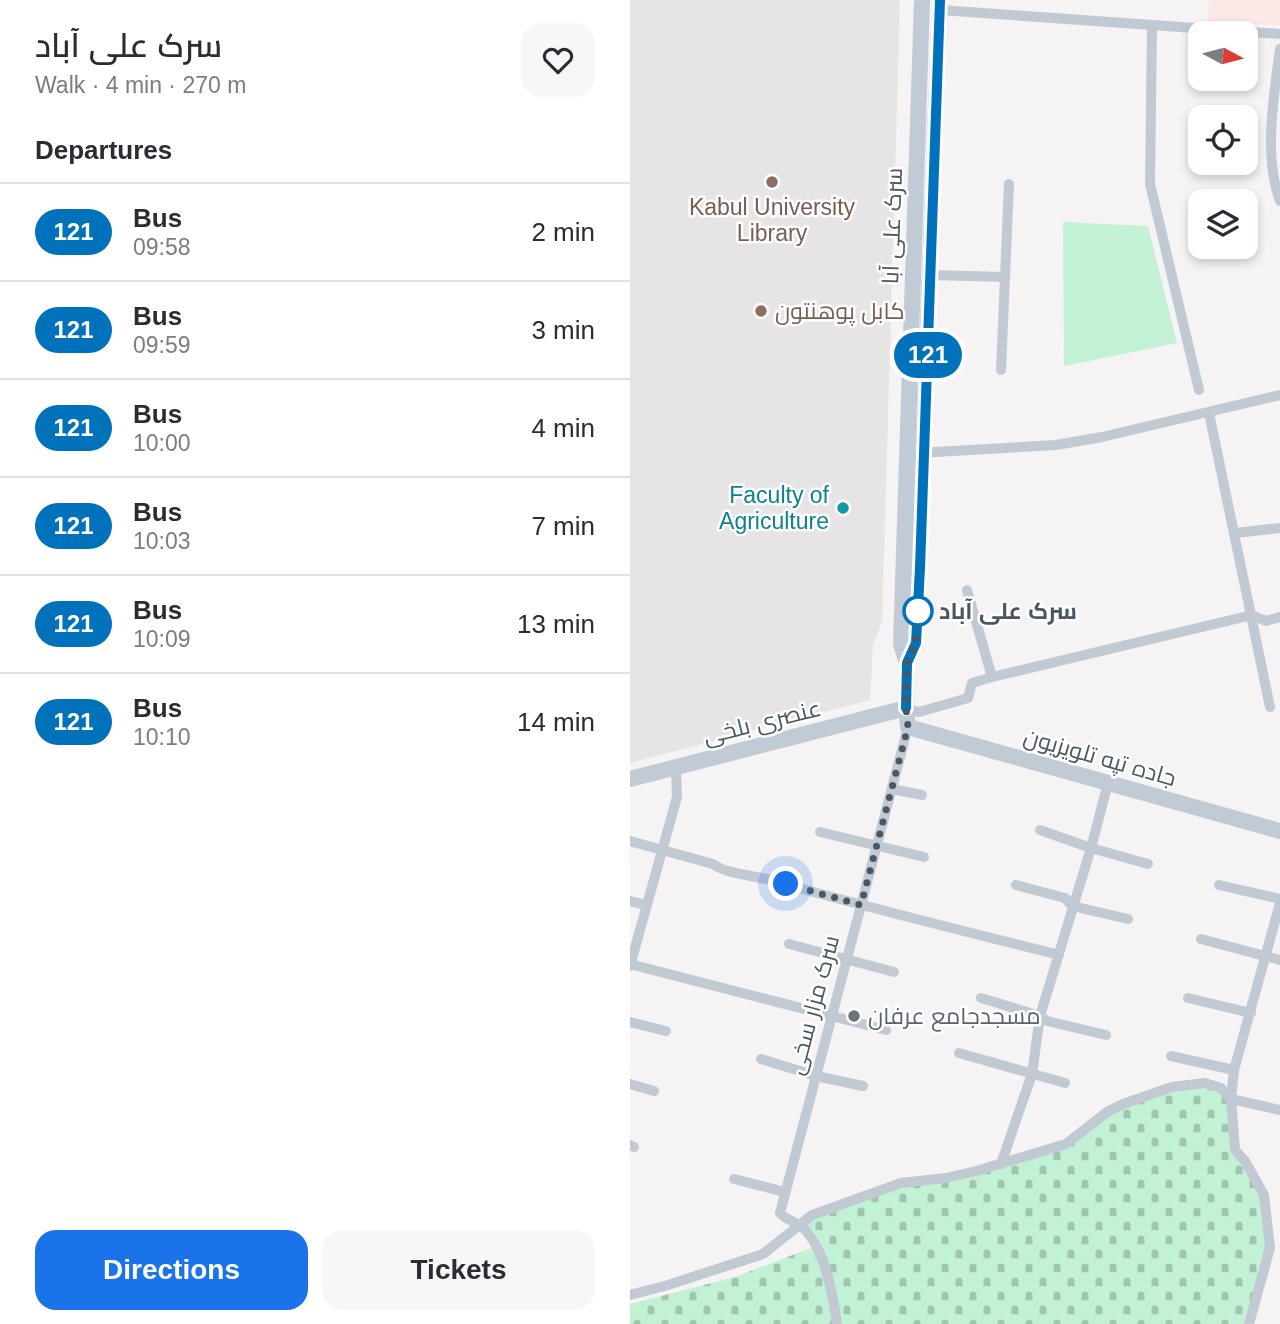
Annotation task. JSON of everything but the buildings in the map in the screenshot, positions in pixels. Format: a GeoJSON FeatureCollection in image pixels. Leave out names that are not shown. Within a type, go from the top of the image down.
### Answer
{"type":"FeatureCollection","features":[{"type":"Feature","properties":{"kind":"street","name":"سرک علی آبا"},"geometry":{"type":"LineString","coordinates":[[907,663],[901,644],[922,0]]}},
{"type":"Feature","properties":{"kind":"street"},"geometry":{"type":"LineString","coordinates":[[908,727],[907,663],[916,643],[940,5],[1280,34]]}},
{"type":"Feature","properties":{"kind":"street"},"geometry":{"type":"LineString","coordinates":[[1152,24],[1150,184],[1199,390]]}},
{"type":"Feature","properties":{"kind":"street"},"geometry":{"type":"LineString","coordinates":[[1280,49],[1273,103],[1272,157],[1272,175],[1280,201]]}},
{"type":"Feature","properties":{"kind":"street"},"geometry":{"type":"LineString","coordinates":[[917,148],[936,148]]}},
{"type":"Feature","properties":{"kind":"street"},"geometry":{"type":"LineString","coordinates":[[1001,370],[1009,184]]}},
{"type":"Feature","properties":{"kind":"street"},"geometry":{"type":"LineString","coordinates":[[931,275],[1005,277]]}},
{"type":"Feature","properties":{"kind":"street"},"geometry":{"type":"LineString","coordinates":[[907,454],[1056,445],[1102,437],[1280,395]]}},
{"type":"Feature","properties":{"kind":"street"},"geometry":{"type":"LineString","coordinates":[[1209,413],[1270,707]]}},
{"type":"Feature","properties":{"kind":"street"},"geometry":{"type":"LineString","coordinates":[[1235,533],[1280,528]]}},
{"type":"Feature","properties":{"kind":"street"},"geometry":{"type":"LineString","coordinates":[[967,590],[992,677]]}},
{"type":"Feature","properties":{"kind":"street"},"geometry":{"type":"LineString","coordinates":[[906,708],[919,712],[968,698],[972,683],[992,677],[1252,615],[1266,621],[1280,617]]}},
{"type":"Feature","properties":{"kind":"street","name":"عنصری بلخی"},"geometry":{"type":"LineString","coordinates":[[630,779],[906,708]]}},
{"type":"Feature","properties":{"kind":"street","name":"جاده تپه تلویزیون"},"geometry":{"type":"LineString","coordinates":[[908,727],[1280,831]]}},
{"type":"Feature","properties":{"kind":"street","name":"سرک مزار سخی"},"geometry":{"type":"LineString","coordinates":[[801,1225],[789,1222],[780,1213],[908,727]]}},
{"type":"Feature","properties":{"kind":"street"},"geometry":{"type":"LineString","coordinates":[[676,768],[677,797],[630,965],[886,1030]]}},
{"type":"Feature","properties":{"kind":"street"},"geometry":{"type":"LineString","coordinates":[[1001,1164],[1032,1074],[1040,1016],[1108,783]]}},
{"type":"Feature","properties":{"kind":"street"},"geometry":{"type":"LineString","coordinates":[[892,789],[922,795]]}},
{"type":"Feature","properties":{"kind":"street"},"geometry":{"type":"LineString","coordinates":[[1040,830],[1148,864]]}},
{"type":"Feature","properties":{"kind":"street"},"geometry":{"type":"LineString","coordinates":[[820,832],[924,857]]}},
{"type":"Feature","properties":{"kind":"street"},"geometry":{"type":"LineString","coordinates":[[630,841],[719,868],[1059,955]]}},
{"type":"Feature","properties":{"kind":"street"},"geometry":{"type":"LineString","coordinates":[[1016,885],[1065,898],[1072,906],[1128,919]]}},
{"type":"Feature","properties":{"kind":"street"},"geometry":{"type":"LineString","coordinates":[[1219,885],[1280,901],[1234,1070],[1231,1099],[1235,1150],[1245,1161],[1264,1195],[1275,1249],[1248,1324]]}},
{"type":"Feature","properties":{"kind":"street"},"geometry":{"type":"LineString","coordinates":[[630,901],[646,905]]}},
{"type":"Feature","properties":{"kind":"street"},"geometry":{"type":"LineString","coordinates":[[1201,939],[1280,960]]}},
{"type":"Feature","properties":{"kind":"street"},"geometry":{"type":"LineString","coordinates":[[789,944],[894,972]]}},
{"type":"Feature","properties":{"kind":"street"},"geometry":{"type":"LineString","coordinates":[[981,998],[1040,1016],[1046,1021],[1106,1035]]}},
{"type":"Feature","properties":{"kind":"street"},"geometry":{"type":"LineString","coordinates":[[1188,998],[1251,1013]]}},
{"type":"Feature","properties":{"kind":"street"},"geometry":{"type":"LineString","coordinates":[[630,1021],[666,1031]]}},
{"type":"Feature","properties":{"kind":"street"},"geometry":{"type":"LineString","coordinates":[[958,1053],[1065,1083]]}},
{"type":"Feature","properties":{"kind":"street"},"geometry":{"type":"LineString","coordinates":[[1171,1056],[1234,1070]]}},
{"type":"Feature","properties":{"kind":"street"},"geometry":{"type":"LineString","coordinates":[[761,1059],[816,1076],[863,1086]]}},
{"type":"Feature","properties":{"kind":"street"},"geometry":{"type":"LineString","coordinates":[[630,1295],[763,1254],[812,1215],[901,1183],[946,1178],[1066,1143],[1107,1112],[1172,1087],[1205,1083],[1221,1088],[1231,1099],[1280,1110]]}},
{"type":"Feature","properties":{"kind":"street"},"geometry":{"type":"LineString","coordinates":[[630,1084],[654,1091]]}},
{"type":"Feature","properties":{"kind":"street"},"geometry":{"type":"LineString","coordinates":[[734,1179],[785,1192]]}},
{"type":"Feature","properties":{"kind":"street"},"geometry":{"type":"LineString","coordinates":[[801,1225],[814,1242],[829,1279],[837,1324]]}},
{"type":"Feature","properties":{"kind":"shaded area","name":"کابل پوهنتون"},"geometry":{"type":"Polygon","coordinates":[[[630,0],[900,0],[882,622],[873,645],[870,700],[630,763],[630,0]]]}},
{"type":"Feature","properties":{"kind":"shaded area"},"geometry":{"type":"Polygon","coordinates":[[[1209,0],[1280,0],[1280,25],[1258,24],[1258,21],[1208,21],[1209,0]]]}},
{"type":"Feature","properties":{"kind":"green space"},"geometry":{"type":"Polygon","coordinates":[[[1063,222],[1148,226],[1177,343],[1064,366],[1063,222]]]}},
{"type":"Feature","properties":{"kind":"green space"},"geometry":{"type":"Polygon","coordinates":[[[1205,1083],[1231,1099],[1235,1150],[1264,1195],[1270,1248],[1249,1324],[630,1324],[630,1304],[735,1277],[821,1244],[814,1231],[801,1225],[901,1183],[946,1178],[1066,1144],[1123,1104],[1205,1083]]]}},
{"type":"Feature","properties":{"kind":"bus line","name":"121"},"geometry":{"type":"LineString","coordinates":[[906,708],[907,663],[916,643],[920,568],[940,0]]}},
{"type":"Feature","properties":{"kind":"place","name":"Kabul University Library"},"geometry":{"type":"Point","coordinates":[772,182]}},
{"type":"Feature","properties":{"kind":"place","name":"کابل پوهنتون"},"geometry":{"type":"Point","coordinates":[761,311]}},
{"type":"Feature","properties":{"kind":"place","name":"Faculty of Agriculture"},"geometry":{"type":"Point","coordinates":[843,508]}},
{"type":"Feature","properties":{"kind":"place","name":"سرک علی آباد"},"geometry":{"type":"Point","coordinates":[918,611]}},
{"type":"Feature","properties":{"kind":"place","name":"مسجدجامع عرفان"},"geometry":{"type":"Point","coordinates":[854,1016]}},
{"type":"Feature","properties":{"kind":"route"},"geometry":{"type":"LineString","coordinates":[[786,884],[861,905],[908,727],[907,663],[916,643],[918,611]]}}]}
